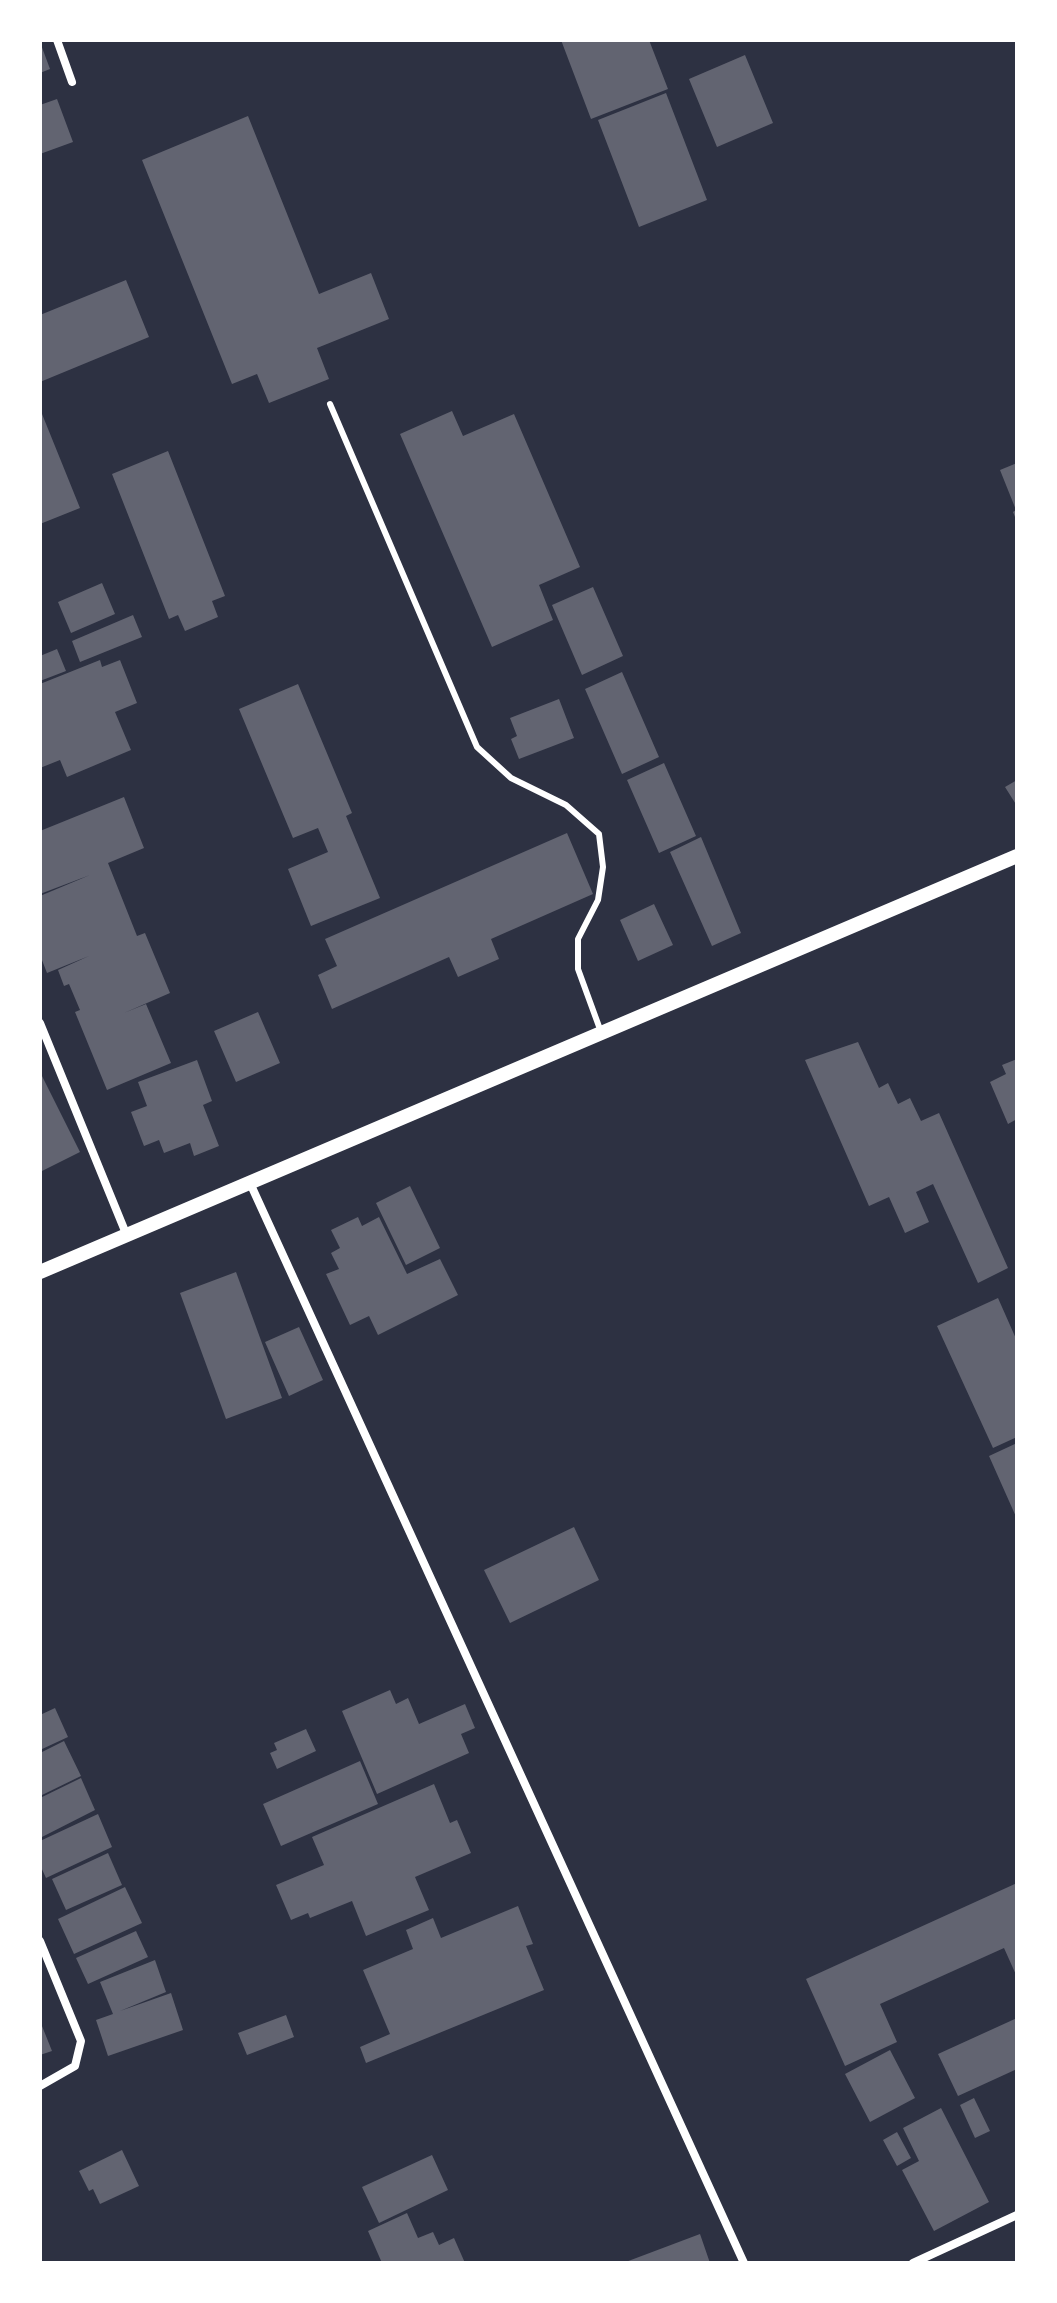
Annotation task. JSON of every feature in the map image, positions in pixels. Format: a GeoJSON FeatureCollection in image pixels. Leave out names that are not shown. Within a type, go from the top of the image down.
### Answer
{"type":"FeatureCollection","features":[{"type":"Feature","properties":{"kind":"street"},"geometry":{"type":"LineString","coordinates":[[57,40],[72,82]]}},
{"type":"Feature","properties":{"kind":"street"},"geometry":{"type":"LineString","coordinates":[[40,1272],[1017,856]]}},
{"type":"Feature","properties":{"kind":"street"},"geometry":{"type":"LineString","coordinates":[[40,1023],[127,1236]]}},
{"type":"Feature","properties":{"kind":"street"},"geometry":{"type":"LineString","coordinates":[[250,1183],[744,2263]]}},
{"type":"Feature","properties":{"kind":"street"},"geometry":{"type":"LineString","coordinates":[[40,1941],[81,2041],[75,2066],[40,2086]]}},
{"type":"Feature","properties":{"kind":"street"},"geometry":{"type":"LineString","coordinates":[[913,2263],[1017,2215]]}},
{"type":"Feature","properties":{"kind":"lane"},"geometry":{"type":"LineString","coordinates":[[330,404],[477,747],[511,778],[566,805],[599,834],[603,867],[600,889],[578,939],[578,969],[601,1032]]}},
{"type":"Feature","properties":{"kind":"building"},"geometry":{"type":"Polygon","coordinates":[[[561,40],[649,40],[668,89],[591,119],[561,40]]]}},
{"type":"Feature","properties":{"kind":"building"},"geometry":{"type":"Polygon","coordinates":[[[40,42],[50,69],[40,73],[40,42]]]}},
{"type":"Feature","properties":{"kind":"building"},"geometry":{"type":"Polygon","coordinates":[[[745,55],[773,123],[717,147],[689,79],[745,55]]]}},
{"type":"Feature","properties":{"kind":"building"},"geometry":{"type":"Polygon","coordinates":[[[666,93],[707,200],[639,227],[598,120],[666,93]]]}},
{"type":"Feature","properties":{"kind":"building"},"geometry":{"type":"Polygon","coordinates":[[[57,99],[73,142],[40,154],[40,105],[57,99]]]}},
{"type":"Feature","properties":{"kind":"building"},"geometry":{"type":"Polygon","coordinates":[[[248,116],[319,294],[371,273],[389,319],[317,348],[329,379],[269,403],[257,374],[232,384],[142,160],[248,116]]]}},
{"type":"Feature","properties":{"kind":"building"},"geometry":{"type":"Polygon","coordinates":[[[126,280],[149,337],[40,382],[40,315],[126,280]]]}},
{"type":"Feature","properties":{"kind":"building"},"geometry":{"type":"Polygon","coordinates":[[[40,409],[80,508],[40,524],[40,409]]]}},
{"type":"Feature","properties":{"kind":"building"},"geometry":{"type":"Polygon","coordinates":[[[452,411],[463,436],[514,414],[580,567],[539,585],[553,620],[492,647],[400,434],[452,411]]]}},
{"type":"Feature","properties":{"kind":"building"},"geometry":{"type":"Polygon","coordinates":[[[168,451],[225,596],[212,601],[218,617],[185,631],[178,615],[169,619],[112,474],[168,451]]]}},
{"type":"Feature","properties":{"kind":"building"},"geometry":{"type":"Polygon","coordinates":[[[1017,463],[1017,522],[1013,512],[1016,510],[1000,470],[1017,463]]]}},
{"type":"Feature","properties":{"kind":"building"},"geometry":{"type":"Polygon","coordinates":[[[102,583],[115,614],[71,633],[58,602],[102,583]]]}},
{"type":"Feature","properties":{"kind":"building"},"geometry":{"type":"Polygon","coordinates":[[[593,587],[623,656],[582,675],[552,605],[593,587]]]}},
{"type":"Feature","properties":{"kind":"building"},"geometry":{"type":"Polygon","coordinates":[[[133,615],[142,637],[80,662],[72,641],[133,615]]]}},
{"type":"Feature","properties":{"kind":"building"},"geometry":{"type":"Polygon","coordinates":[[[57,649],[66,671],[40,681],[40,656],[57,649]]]}},
{"type":"Feature","properties":{"kind":"building"},"geometry":{"type":"Polygon","coordinates":[[[100,660],[102,667],[120,660],[137,703],[115,712],[131,750],[67,777],[60,760],[40,768],[40,684],[100,660]]]}},
{"type":"Feature","properties":{"kind":"building"},"geometry":{"type":"Polygon","coordinates":[[[622,672],[659,757],[622,774],[585,689],[622,672]]]}},
{"type":"Feature","properties":{"kind":"building"},"geometry":{"type":"Polygon","coordinates":[[[298,684],[352,813],[346,816],[380,898],[311,926],[288,869],[328,852],[318,828],[293,838],[239,709],[298,684]]]}},
{"type":"Feature","properties":{"kind":"building"},"geometry":{"type":"Polygon","coordinates":[[[559,699],[574,738],[519,759],[511,739],[517,736],[510,718],[559,699]]]}},
{"type":"Feature","properties":{"kind":"building"},"geometry":{"type":"Polygon","coordinates":[[[664,763],[696,836],[659,853],[627,780],[664,763]]]}},
{"type":"Feature","properties":{"kind":"building"},"geometry":{"type":"Polygon","coordinates":[[[1017,780],[1017,806],[1005,787],[1017,780]]]}},
{"type":"Feature","properties":{"kind":"building"},"geometry":{"type":"Polygon","coordinates":[[[124,797],[144,848],[108,863],[137,936],[145,933],[170,993],[124,1013],[146,1004],[171,1063],[107,1090],[75,1012],[80,1010],[69,984],[64,986],[58,970],[89,956],[47,973],[40,955],[40,896],[90,875],[40,894],[40,831],[124,797]]]}},
{"type":"Feature","properties":{"kind":"building"},"geometry":{"type":"Polygon","coordinates":[[[567,833],[593,894],[491,939],[499,959],[458,977],[449,957],[332,1009],[318,975],[337,966],[325,939],[567,833]]]}},
{"type":"Feature","properties":{"kind":"building"},"geometry":{"type":"Polygon","coordinates":[[[701,837],[741,933],[712,946],[670,852],[701,837]]]}},
{"type":"Feature","properties":{"kind":"building"},"geometry":{"type":"Polygon","coordinates":[[[654,904],[673,945],[638,961],[620,920],[654,904]]]}},
{"type":"Feature","properties":{"kind":"building"},"geometry":{"type":"Polygon","coordinates":[[[258,1012],[280,1063],[236,1082],[214,1031],[258,1012]]]}},
{"type":"Feature","properties":{"kind":"building"},"geometry":{"type":"Polygon","coordinates":[[[858,1042],[879,1088],[888,1083],[898,1104],[910,1098],[921,1121],[939,1113],[1008,1268],[978,1283],[933,1184],[916,1192],[929,1222],[905,1233],[889,1197],[869,1206],[805,1060],[858,1042]]]}},
{"type":"Feature","properties":{"kind":"building"},"geometry":{"type":"Polygon","coordinates":[[[1017,1059],[1017,1119],[1008,1124],[990,1082],[1006,1074],[1002,1065],[1017,1059]]]}},
{"type":"Feature","properties":{"kind":"building"},"geometry":{"type":"Polygon","coordinates":[[[197,1060],[212,1101],[203,1105],[219,1146],[194,1156],[190,1143],[164,1153],[159,1140],[144,1146],[131,1112],[147,1106],[138,1082],[197,1060]]]}},
{"type":"Feature","properties":{"kind":"building"},"geometry":{"type":"Polygon","coordinates":[[[40,1072],[80,1152],[40,1172],[40,1072]]]}},
{"type":"Feature","properties":{"kind":"building"},"geometry":{"type":"Polygon","coordinates":[[[410,1186],[440,1248],[406,1265],[376,1203],[410,1186]]]}},
{"type":"Feature","properties":{"kind":"building"},"geometry":{"type":"Polygon","coordinates":[[[358,1217],[362,1226],[379,1217],[407,1274],[440,1259],[458,1295],[378,1335],[369,1316],[350,1325],[326,1274],[339,1269],[331,1253],[340,1248],[331,1230],[358,1217]]]}},
{"type":"Feature","properties":{"kind":"building"},"geometry":{"type":"Polygon","coordinates":[[[236,1272],[282,1398],[226,1419],[180,1293],[236,1272]]]}},
{"type":"Feature","properties":{"kind":"building"},"geometry":{"type":"Polygon","coordinates":[[[998,1298],[1017,1341],[1017,1437],[993,1448],[937,1326],[998,1298]]]}},
{"type":"Feature","properties":{"kind":"building"},"geometry":{"type":"Polygon","coordinates":[[[299,1327],[323,1380],[289,1396],[265,1342],[299,1327]]]}},
{"type":"Feature","properties":{"kind":"building"},"geometry":{"type":"Polygon","coordinates":[[[1017,1443],[1017,1519],[989,1456],[1017,1443]]]}},
{"type":"Feature","properties":{"kind":"building"},"geometry":{"type":"Polygon","coordinates":[[[574,1527],[599,1580],[510,1623],[484,1570],[574,1527]]]}},
{"type":"Feature","properties":{"kind":"building"},"geometry":{"type":"Polygon","coordinates":[[[390,1690],[396,1704],[408,1698],[419,1724],[465,1704],[475,1728],[461,1734],[469,1753],[377,1794],[342,1711],[390,1690]]]}},
{"type":"Feature","properties":{"kind":"building"},"geometry":{"type":"Polygon","coordinates":[[[55,1708],[68,1737],[40,1750],[40,1715],[55,1708]]]}},
{"type":"Feature","properties":{"kind":"building"},"geometry":{"type":"Polygon","coordinates":[[[306,1729],[316,1751],[277,1769],[270,1753],[277,1750],[274,1743],[306,1729]]]}},
{"type":"Feature","properties":{"kind":"building"},"geometry":{"type":"Polygon","coordinates":[[[64,1741],[81,1776],[40,1796],[40,1753],[64,1741]]]}},
{"type":"Feature","properties":{"kind":"building"},"geometry":{"type":"Polygon","coordinates":[[[360,1761],[378,1804],[281,1846],[263,1804],[360,1761]]]}},
{"type":"Feature","properties":{"kind":"building"},"geometry":{"type":"Polygon","coordinates":[[[81,1778],[95,1810],[40,1838],[40,1798],[81,1778]]]}},
{"type":"Feature","properties":{"kind":"building"},"geometry":{"type":"Polygon","coordinates":[[[434,1784],[450,1823],[457,1820],[471,1853],[415,1877],[429,1910],[366,1936],[352,1901],[310,1918],[308,1913],[291,1920],[276,1885],[324,1865],[312,1837],[434,1784]]]}},
{"type":"Feature","properties":{"kind":"building"},"geometry":{"type":"Polygon","coordinates":[[[98,1814],[112,1847],[46,1878],[40,1865],[40,1841],[98,1814]]]}},
{"type":"Feature","properties":{"kind":"building"},"geometry":{"type":"Polygon","coordinates":[[[108,1853],[122,1885],[66,1910],[52,1879],[108,1853]]]}},
{"type":"Feature","properties":{"kind":"building"},"geometry":{"type":"Polygon","coordinates":[[[1017,1883],[1017,1977],[1004,1948],[880,2004],[897,2042],[845,2066],[806,1979],[1017,1883]]]}},
{"type":"Feature","properties":{"kind":"building"},"geometry":{"type":"Polygon","coordinates":[[[125,1887],[142,1923],[74,1954],[58,1919],[125,1887]]]}},
{"type":"Feature","properties":{"kind":"building"},"geometry":{"type":"Polygon","coordinates":[[[518,1906],[533,1944],[526,1946],[544,1990],[366,2063],[360,2047],[390,2034],[363,1970],[413,1949],[406,1930],[433,1918],[441,1938],[518,1906]]]}},
{"type":"Feature","properties":{"kind":"building"},"geometry":{"type":"Polygon","coordinates":[[[136,1931],[148,1957],[88,1984],[76,1958],[136,1931]]]}},
{"type":"Feature","properties":{"kind":"building"},"geometry":{"type":"Polygon","coordinates":[[[155,1960],[166,1992],[120,2011],[171,1993],[183,2030],[108,2056],[96,2020],[113,2014],[100,1982],[155,1960]]]}},
{"type":"Feature","properties":{"kind":"building"},"geometry":{"type":"Polygon","coordinates":[[[286,2015],[294,2037],[247,2055],[238,2033],[286,2015]]]}},
{"type":"Feature","properties":{"kind":"building"},"geometry":{"type":"Polygon","coordinates":[[[1017,2018],[1017,2069],[958,2096],[938,2054],[1017,2018]]]}},
{"type":"Feature","properties":{"kind":"building"},"geometry":{"type":"Polygon","coordinates":[[[40,2021],[52,2051],[40,2055],[40,2021]]]}},
{"type":"Feature","properties":{"kind":"building"},"geometry":{"type":"Polygon","coordinates":[[[890,2050],[915,2098],[870,2122],[845,2074],[890,2050]]]}},
{"type":"Feature","properties":{"kind":"building"},"geometry":{"type":"Polygon","coordinates":[[[974,2098],[990,2131],[975,2138],[960,2105],[974,2098]]]}},
{"type":"Feature","properties":{"kind":"building"},"geometry":{"type":"Polygon","coordinates":[[[941,2108],[989,2202],[934,2231],[902,2170],[919,2161],[903,2128],[941,2108]]]}},
{"type":"Feature","properties":{"kind":"building"},"geometry":{"type":"Polygon","coordinates":[[[897,2132],[911,2158],[897,2166],[883,2140],[897,2132]]]}},
{"type":"Feature","properties":{"kind":"building"},"geometry":{"type":"Polygon","coordinates":[[[122,2150],[139,2186],[100,2204],[79,2171],[122,2150]]]}},
{"type":"Feature","properties":{"kind":"building"},"geometry":{"type":"Polygon","coordinates":[[[432,2155],[448,2190],[379,2223],[362,2187],[432,2155]]]}},
{"type":"Feature","properties":{"kind":"building"},"geometry":{"type":"Polygon","coordinates":[[[407,2213],[418,2238],[433,2232],[439,2245],[454,2238],[465,2263],[382,2263],[368,2231],[407,2213]]]}},
{"type":"Feature","properties":{"kind":"building"},"geometry":{"type":"Polygon","coordinates":[[[700,2234],[710,2263],[623,2263],[700,2234]]]}}]}
